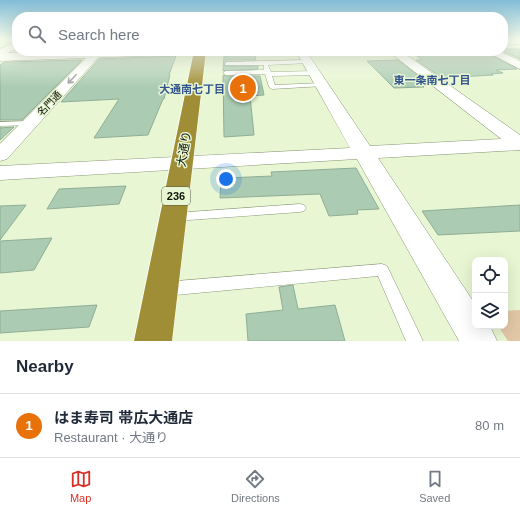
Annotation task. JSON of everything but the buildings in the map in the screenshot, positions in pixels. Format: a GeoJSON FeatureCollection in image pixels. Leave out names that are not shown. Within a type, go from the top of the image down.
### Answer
{"type":"FeatureCollection","features":[{"type":"Feature","properties":{"kind":"highway","name":"大通り"},"geometry":{"type":"LineString","coordinates":[[153,341],[199,56]]}},
{"type":"Feature","properties":{"kind":"street"},"geometry":{"type":"LineString","coordinates":[[0,57],[24,56]]}},
{"type":"Feature","properties":{"kind":"street","name":"名門通"},"geometry":{"type":"LineString","coordinates":[[0,155],[94,56]]}},
{"type":"Feature","properties":{"kind":"street"},"geometry":{"type":"LineString","coordinates":[[401,56],[520,144]]}},
{"type":"Feature","properties":{"kind":"street"},"geometry":{"type":"LineString","coordinates":[[501,56],[520,65]]}},
{"type":"Feature","properties":{"kind":"street"},"geometry":{"type":"LineString","coordinates":[[311,68],[478,341]]}},
{"type":"Feature","properties":{"kind":"street"},"geometry":{"type":"LineString","coordinates":[[0,173],[520,144]]}},
{"type":"Feature","properties":{"kind":"lane"},"geometry":{"type":"LineString","coordinates":[[227,64],[266,63],[311,68]]}},
{"type":"Feature","properties":{"kind":"lane"},"geometry":{"type":"LineString","coordinates":[[266,63],[272,87],[311,68]]}},
{"type":"Feature","properties":{"kind":"lane"},"geometry":{"type":"LineString","coordinates":[[226,72],[268,73],[311,68]]}},
{"type":"Feature","properties":{"kind":"lane"},"geometry":{"type":"LineString","coordinates":[[0,124],[30,123]]}},
{"type":"Feature","properties":{"kind":"lane"},"geometry":{"type":"LineString","coordinates":[[172,217],[300,208]]}},
{"type":"Feature","properties":{"kind":"lane"},"geometry":{"type":"LineString","coordinates":[[161,290],[382,270],[415,341]]}},
{"type":"Feature","properties":{"kind":"shaded area"},"geometry":{"type":"Polygon","coordinates":[[[520,310],[520,341],[508,341],[500,329],[508,329],[508,311],[520,310]]]}},
{"type":"Feature","properties":{"kind":"place","name":"はま寿司 帯広大通店"},"geometry":{"type":"Point","coordinates":[243,88]}},
{"type":"Feature","properties":{"kind":"district","name":"東一条南七丁目"},"geometry":{"type":"Point","coordinates":[432,80]}},
{"type":"Feature","properties":{"kind":"district","name":"大通南七丁目"},"geometry":{"type":"Point","coordinates":[192,89]}}]}
